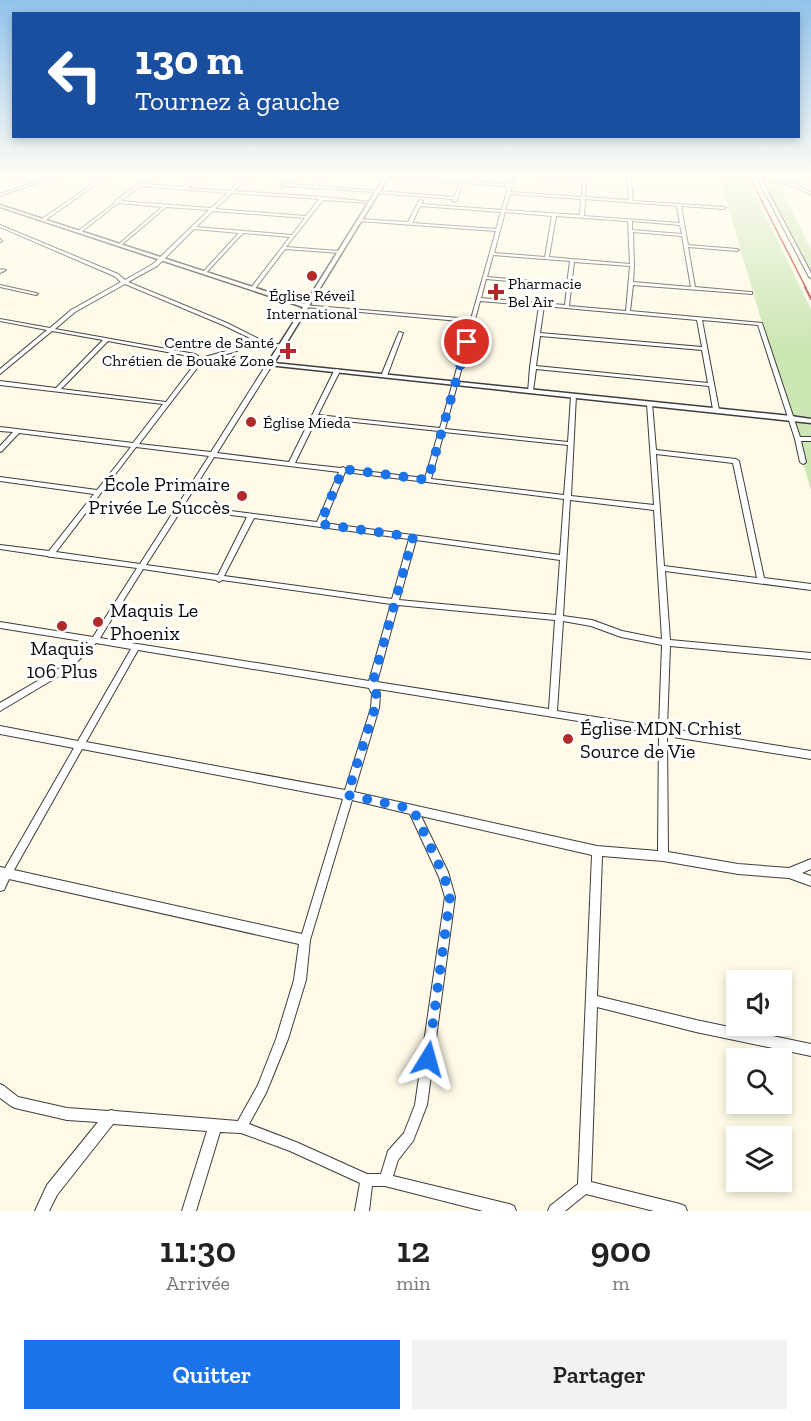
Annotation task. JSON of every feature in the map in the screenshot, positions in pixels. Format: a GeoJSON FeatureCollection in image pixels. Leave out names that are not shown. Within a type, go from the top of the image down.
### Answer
{"type":"FeatureCollection","features":[{"type":"Feature","properties":{"kind":"street"},"geometry":{"type":"LineString","coordinates":[[15,233],[116,275],[124,282],[225,324],[256,341],[280,346]]}},
{"type":"Feature","properties":{"kind":"street"},"geometry":{"type":"LineString","coordinates":[[81,233],[305,306],[473,321]]}},
{"type":"Feature","properties":{"kind":"street"},"geometry":{"type":"LineString","coordinates":[[120,245],[134,233]]}},
{"type":"Feature","properties":{"kind":"street"},"geometry":{"type":"LineString","coordinates":[[0,372],[48,330],[85,303],[151,268],[189,233]]}},
{"type":"Feature","properties":{"kind":"street"},"geometry":{"type":"LineString","coordinates":[[206,273],[242,233]]}},
{"type":"Feature","properties":{"kind":"street"},"geometry":{"type":"LineString","coordinates":[[249,233],[293,236]]}},
{"type":"Feature","properties":{"kind":"street"},"geometry":{"type":"LineString","coordinates":[[252,289],[296,233]]}},
{"type":"Feature","properties":{"kind":"street"},"geometry":{"type":"LineString","coordinates":[[0,707],[66,668],[95,640],[351,233]]}},
{"type":"Feature","properties":{"kind":"street"},"geometry":{"type":"LineString","coordinates":[[428,480],[497,233]]}},
{"type":"Feature","properties":{"kind":"street"},"geometry":{"type":"LineString","coordinates":[[547,258],[551,233]]}},
{"type":"Feature","properties":{"kind":"street"},"geometry":{"type":"LineString","coordinates":[[628,312],[632,265],[630,233]]}},
{"type":"Feature","properties":{"kind":"street"},"geometry":{"type":"LineString","coordinates":[[650,233],[684,235],[693,288]]}},
{"type":"Feature","properties":{"kind":"street"},"geometry":{"type":"LineString","coordinates":[[788,233],[811,277]]}},
{"type":"Feature","properties":{"kind":"street"},"geometry":{"type":"LineString","coordinates":[[686,246],[737,250]]}},
{"type":"Feature","properties":{"kind":"street"},"geometry":{"type":"LineString","coordinates":[[284,248],[339,252]]}},
{"type":"Feature","properties":{"kind":"street"},"geometry":{"type":"LineString","coordinates":[[492,254],[632,265]]}},
{"type":"Feature","properties":{"kind":"street"},"geometry":{"type":"LineString","coordinates":[[567,307],[572,260]]}},
{"type":"Feature","properties":{"kind":"street"},"geometry":{"type":"LineString","coordinates":[[485,278],[569,285]]}},
{"type":"Feature","properties":{"kind":"street"},"geometry":{"type":"LineString","coordinates":[[630,283],[750,293]]}},
{"type":"Feature","properties":{"kind":"street"},"geometry":{"type":"LineString","coordinates":[[0,286],[36,294]]}},
{"type":"Feature","properties":{"kind":"street"},"geometry":{"type":"LineString","coordinates":[[479,299],[762,325],[798,439],[803,462]]}},
{"type":"Feature","properties":{"kind":"street"},"geometry":{"type":"LineString","coordinates":[[530,391],[542,304]]}},
{"type":"Feature","properties":{"kind":"street"},"geometry":{"type":"LineString","coordinates":[[699,318],[716,410]]}},
{"type":"Feature","properties":{"kind":"street"},"geometry":{"type":"LineString","coordinates":[[0,320],[107,339],[200,359],[270,364],[791,417],[811,422]]}},
{"type":"Feature","properties":{"kind":"street"},"geometry":{"type":"LineString","coordinates":[[384,376],[401,333]]}},
{"type":"Feature","properties":{"kind":"street"},"geometry":{"type":"LineString","coordinates":[[538,334],[705,349]]}},
{"type":"Feature","properties":{"kind":"street"},"geometry":{"type":"LineString","coordinates":[[57,390],[107,339]]}},
{"type":"Feature","properties":{"kind":"street"},"geometry":{"type":"LineString","coordinates":[[50,555],[200,359],[232,351],[256,341]]}},
{"type":"Feature","properties":{"kind":"street"},"geometry":{"type":"LineString","coordinates":[[533,367],[711,384]]}},
{"type":"Feature","properties":{"kind":"street"},"geometry":{"type":"LineString","coordinates":[[292,463],[337,371]]}},
{"type":"Feature","properties":{"kind":"street"},"geometry":{"type":"LineString","coordinates":[[0,383],[165,403]]}},
{"type":"Feature","properties":{"kind":"street"},"geometry":{"type":"LineString","coordinates":[[553,713],[574,396]]}},
{"type":"Feature","properties":{"kind":"street"},"geometry":{"type":"LineString","coordinates":[[650,404],[666,643],[663,856]]}},
{"type":"Feature","properties":{"kind":"street"},"geometry":{"type":"LineString","coordinates":[[315,416],[571,444]]}},
{"type":"Feature","properties":{"kind":"street"},"geometry":{"type":"LineString","coordinates":[[0,429],[657,508]]}},
{"type":"Feature","properties":{"kind":"street"},"geometry":{"type":"LineString","coordinates":[[0,450],[18,431]]}},
{"type":"Feature","properties":{"kind":"street"},"geometry":{"type":"LineString","coordinates":[[798,439],[811,439]]}},
{"type":"Feature","properties":{"kind":"street"},"geometry":{"type":"LineString","coordinates":[[654,452],[736,461],[761,581]]}},
{"type":"Feature","properties":{"kind":"street"},"geometry":{"type":"LineString","coordinates":[[320,524],[343,469]]}},
{"type":"Feature","properties":{"kind":"street"},"geometry":{"type":"LineString","coordinates":[[0,479],[98,492]]}},
{"type":"Feature","properties":{"kind":"street"},"geometry":{"type":"LineString","coordinates":[[179,506],[563,558]]}},
{"type":"Feature","properties":{"kind":"street"},"geometry":{"type":"LineString","coordinates":[[219,579],[252,515]]}},
{"type":"Feature","properties":{"kind":"street"},"geometry":{"type":"LineString","coordinates":[[241,1127],[262,1089],[282,1039],[300,981],[305,940],[375,708],[376,694],[372,685],[413,537]]}},
{"type":"Feature","properties":{"kind":"street"},"geometry":{"type":"LineString","coordinates":[[0,547],[396,602],[561,618],[592,623],[621,634],[666,643],[811,656]]}},
{"type":"Feature","properties":{"kind":"street"},"geometry":{"type":"LineString","coordinates":[[661,568],[811,587]]}},
{"type":"Feature","properties":{"kind":"street"},"geometry":{"type":"LineString","coordinates":[[0,625],[811,755]]}},
{"type":"Feature","properties":{"kind":"street"},"geometry":{"type":"LineString","coordinates":[[0,886],[3,873],[82,744],[136,647]]}},
{"type":"Feature","properties":{"kind":"street"},"geometry":{"type":"LineString","coordinates":[[0,730],[347,795],[597,851],[663,856],[738,869],[789,873],[811,881]]}},
{"type":"Feature","properties":{"kind":"street"},"geometry":{"type":"LineString","coordinates":[[385,1180],[393,1156],[408,1137],[421,1105],[450,897],[444,876],[413,809]]}},
{"type":"Feature","properties":{"kind":"street"},"geometry":{"type":"LineString","coordinates":[[555,1211],[584,1187],[597,851]]}},
{"type":"Feature","properties":{"kind":"street"},"geometry":{"type":"LineString","coordinates":[[789,873],[811,864]]}},
{"type":"Feature","properties":{"kind":"street"},"geometry":{"type":"LineString","coordinates":[[3,873],[305,940]]}},
{"type":"Feature","properties":{"kind":"street"},"geometry":{"type":"LineString","coordinates":[[591,1000],[696,1026],[811,1050]]}},
{"type":"Feature","properties":{"kind":"street"},"geometry":{"type":"LineString","coordinates":[[0,1090],[15,1102],[57,1112],[241,1127],[291,1146],[367,1180],[385,1180],[509,1211]]}},
{"type":"Feature","properties":{"kind":"street"},"geometry":{"type":"LineString","coordinates":[[42,1211],[52,1190],[111,1116]]}},
{"type":"Feature","properties":{"kind":"street"},"geometry":{"type":"LineString","coordinates":[[189,1211],[215,1126]]}},
{"type":"Feature","properties":{"kind":"street"},"geometry":{"type":"LineString","coordinates":[[362,1211],[367,1180]]}},
{"type":"Feature","properties":{"kind":"street"},"geometry":{"type":"LineString","coordinates":[[584,1187],[680,1211]]}},
{"type":"Feature","properties":{"kind":"green space"},"geometry":{"type":"Polygon","coordinates":[[[736,233],[774,233],[811,309],[811,490],[736,233]]]}},
{"type":"Feature","properties":{"kind":"green space"},"geometry":{"type":"Polygon","coordinates":[[[786,233],[803,233],[811,249],[811,281],[786,233]]]}},
{"type":"Feature","properties":{"kind":"railway"},"geometry":{"type":"LineString","coordinates":[[778,233],[806,288]]}},
{"type":"Feature","properties":{"kind":"railway"},"geometry":{"type":"LineString","coordinates":[[805,287],[811,299]]}},
{"type":"Feature","properties":{"kind":"place","name":"Église Réveil International"},"geometry":{"type":"Point","coordinates":[312,276]}},
{"type":"Feature","properties":{"kind":"place","name":"Pharmacie Bel Air"},"geometry":{"type":"Point","coordinates":[496,292]}},
{"type":"Feature","properties":{"kind":"place","name":"Centre de Santé Chrétien de Bouaké Zone"},"geometry":{"type":"Point","coordinates":[288,351]}},
{"type":"Feature","properties":{"kind":"place","name":"Église Mieda"},"geometry":{"type":"Point","coordinates":[251,422]}},
{"type":"Feature","properties":{"kind":"place","name":"École Primaire Privée Le Succès"},"geometry":{"type":"Point","coordinates":[242,496]}},
{"type":"Feature","properties":{"kind":"place","name":"Maquis Le Phoenix"},"geometry":{"type":"Point","coordinates":[98,622]}},
{"type":"Feature","properties":{"kind":"place","name":"Maquis 106 Plus"},"geometry":{"type":"Point","coordinates":[62,626]}},
{"type":"Feature","properties":{"kind":"place","name":"Église MDN Crhist Source de Vie"},"geometry":{"type":"Point","coordinates":[568,739]}},
{"type":"Feature","properties":{"kind":"route"},"geometry":{"type":"LineString","coordinates":[[428,1059],[450,897],[444,876],[413,809],[347,795],[375,708],[376,694],[372,685],[413,537],[320,524],[343,469],[428,480],[467,342]]}}]}
